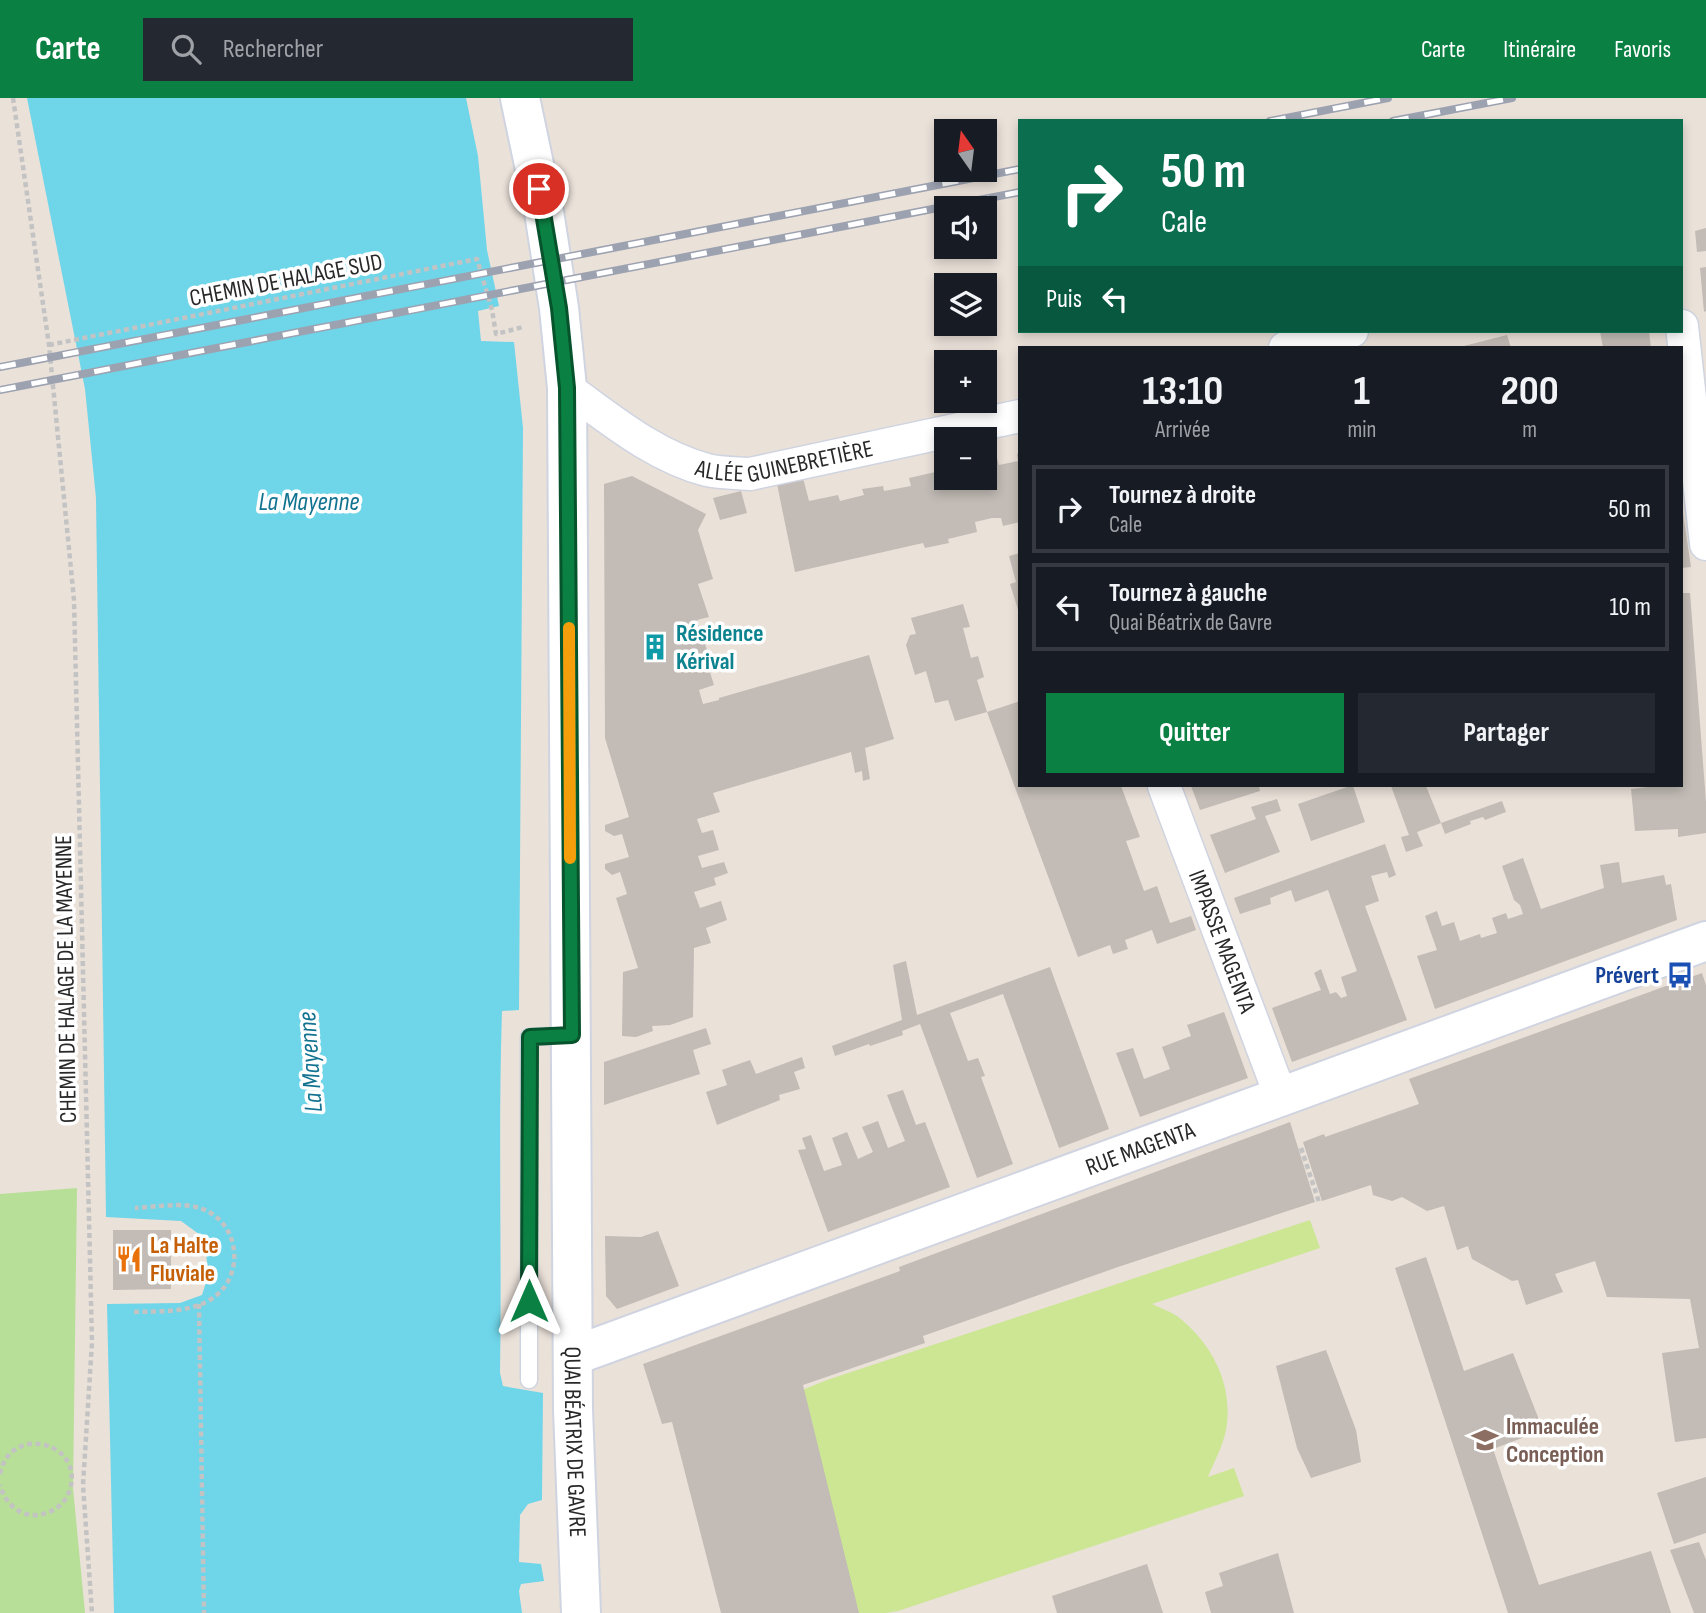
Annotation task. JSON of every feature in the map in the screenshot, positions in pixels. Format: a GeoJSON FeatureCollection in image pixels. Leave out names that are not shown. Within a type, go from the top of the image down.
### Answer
{"type":"FeatureCollection","features":[{"type":"Feature","properties":{"kind":"street","name":"QUAI BÉATRIX DE GAVRE"},"geometry":{"type":"LineString","coordinates":[[520,98],[544,212],[559,308],[567,388],[573,1356],[581,1613]]}},
{"type":"Feature","properties":{"kind":"street"},"geometry":{"type":"LineString","coordinates":[[1293,346],[1344,333]]}},
{"type":"Feature","properties":{"kind":"street"},"geometry":{"type":"LineString","coordinates":[[1683,333],[1706,544]]}},
{"type":"Feature","properties":{"kind":"street","name":"ALLÉE GUINEBRETIÈRE"},"geometry":{"type":"LineString","coordinates":[[567,388],[616,424],[668,456],[709,470],[750,474],[1018,416]]}},
{"type":"Feature","properties":{"kind":"street","name":"IMPASSE MAGENTA"},"geometry":{"type":"LineString","coordinates":[[1164,787],[1280,1097]]}},
{"type":"Feature","properties":{"kind":"street","name":"RUE MAGENTA"},"geometry":{"type":"LineString","coordinates":[[573,1356],[1706,941]]}},
{"type":"Feature","properties":{"kind":"lane"},"geometry":{"type":"LineString","coordinates":[[529,1380],[530,1037],[572,1035]]}},
{"type":"Feature","properties":{"kind":"path","name":"CHEMIN DE HALAGE DE LA MAYENNE"},"geometry":{"type":"LineString","coordinates":[[13,98],[50,345],[74,600],[92,1342],[83,1475],[92,1613]]}},
{"type":"Feature","properties":{"kind":"path","name":"CHEMIN DE HALAGE SUD"},"geometry":{"type":"LineString","coordinates":[[50,345],[477,259],[496,334],[529,326]]}},
{"type":"Feature","properties":{"kind":"path"},"geometry":{"type":"LineString","coordinates":[[1301,1148],[1319,1202]]}},
{"type":"Feature","properties":{"kind":"path"},"geometry":{"type":"LineString","coordinates":[[134,1312],[180,1310],[208,1302],[221,1292],[231,1278],[235,1262],[229,1231],[211,1214],[189,1206],[135,1208]]}},
{"type":"Feature","properties":{"kind":"path"},"geometry":{"type":"LineString","coordinates":[[200,1304],[204,1613]]}},
{"type":"Feature","properties":{"kind":"path"},"geometry":{"type":"LineString","coordinates":[[0,1474],[5,1459],[14,1450],[25,1444],[37,1443],[50,1445],[60,1453],[72,1474],[68,1496],[61,1505],[41,1515],[18,1511],[9,1504],[0,1485]]}},
{"type":"Feature","properties":{"kind":"path"},"geometry":{"type":"LineString","coordinates":[[72,1474],[83,1475]]}},
{"type":"Feature","properties":{"kind":"green space"},"geometry":{"type":"Polygon","coordinates":[[[77,1188],[73,1488],[85,1613],[0,1613],[0,1194],[77,1188]]]}},
{"type":"Feature","properties":{"kind":"green space"},"geometry":{"type":"Polygon","coordinates":[[[1310,1220],[1320,1248],[1152,1304],[1177,1316],[1189,1327],[1201,1339],[1218,1366],[1227,1397],[1228,1413],[1225,1436],[1208,1477],[1234,1468],[1244,1496],[898,1611],[837,1613],[802,1390],[1310,1220]]]}},
{"type":"Feature","properties":{"kind":"water","name":"La Mayenne"},"geometry":{"type":"Polygon","coordinates":[[[27,98],[466,98],[478,156],[487,250],[499,306],[478,311],[481,341],[514,342],[523,428],[519,1010],[502,1011],[500,1147],[500,1373],[503,1386],[543,1393],[542,1500],[528,1504],[520,1515],[519,1562],[541,1564],[544,1581],[521,1584],[519,1591],[522,1613],[114,1613],[107,1304],[180,1303],[202,1295],[209,1273],[203,1237],[181,1221],[106,1217],[96,498],[85,389],[27,98]]]}},
{"type":"Feature","properties":{"kind":"building"},"geometry":{"type":"Polygon","coordinates":[[[1706,228],[1706,251],[1697,252],[1695,231],[1706,228]]]}},
{"type":"Feature","properties":{"kind":"building"},"geometry":{"type":"Polygon","coordinates":[[[1706,267],[1706,311],[1704,312],[1700,268],[1706,267]]]}},
{"type":"Feature","properties":{"kind":"building"},"geometry":{"type":"Polygon","coordinates":[[[1600,333],[1649,333],[1651,346],[1603,346],[1600,333]]]}},
{"type":"Feature","properties":{"kind":"building"},"geometry":{"type":"Polygon","coordinates":[[[1507,335],[1510,346],[1464,346],[1507,335]]]}},
{"type":"Feature","properties":{"kind":"building"},"geometry":{"type":"Polygon","coordinates":[[[997,458],[999,465],[1018,461],[1018,522],[1003,526],[1001,518],[992,518],[975,522],[977,532],[948,539],[949,543],[925,548],[923,543],[795,572],[777,484],[803,478],[809,501],[838,495],[840,501],[864,495],[862,489],[883,486],[884,491],[911,486],[909,478],[934,472],[934,490],[997,490],[997,458]]]}},
{"type":"Feature","properties":{"kind":"building","name":"Résidence Kérival"},"geometry":{"type":"Polygon","coordinates":[[[632,476],[706,514],[698,530],[713,579],[698,584],[709,617],[697,620],[708,653],[704,653],[714,685],[699,690],[703,704],[869,655],[894,739],[865,748],[870,779],[863,781],[862,771],[855,773],[851,752],[713,793],[720,812],[697,819],[702,833],[713,830],[719,850],[698,856],[702,868],[724,862],[728,873],[714,878],[716,885],[694,892],[700,908],[721,901],[727,920],[706,928],[711,943],[694,948],[693,1017],[670,1025],[652,1026],[653,1031],[636,1037],[622,1036],[623,972],[638,968],[616,898],[627,894],[620,872],[612,875],[605,869],[605,864],[629,857],[622,834],[614,836],[605,831],[605,825],[629,817],[605,738],[604,484],[632,476]]]}},
{"type":"Feature","properties":{"kind":"building"},"geometry":{"type":"Polygon","coordinates":[[[741,491],[747,513],[720,520],[713,498],[741,491]]]}},
{"type":"Feature","properties":{"kind":"building"},"geometry":{"type":"Polygon","coordinates":[[[1683,513],[1691,567],[1683,568],[1683,513]]]}},
{"type":"Feature","properties":{"kind":"building"},"geometry":{"type":"Polygon","coordinates":[[[1018,554],[1018,610],[1010,584],[1016,582],[1009,556],[1018,554]]]}},
{"type":"Feature","properties":{"kind":"building"},"geometry":{"type":"Polygon","coordinates":[[[1683,593],[1690,593],[1706,833],[1678,837],[1678,829],[1635,831],[1631,789],[1683,787],[1683,593]]]}},
{"type":"Feature","properties":{"kind":"building"},"geometry":{"type":"Polygon","coordinates":[[[963,604],[970,627],[963,628],[971,658],[978,656],[984,677],[977,680],[987,712],[955,721],[948,700],[935,703],[926,671],[915,675],[906,645],[910,635],[916,634],[911,618],[963,604]]]}},
{"type":"Feature","properties":{"kind":"building"},"geometry":{"type":"Polygon","coordinates":[[[1018,702],[1018,787],[1121,787],[1140,837],[1126,841],[1144,891],[1157,886],[1170,923],[1191,916],[1196,930],[1157,944],[1152,930],[1125,940],[1128,949],[1113,954],[1110,945],[1078,957],[987,712],[1018,702]]]}},
{"type":"Feature","properties":{"kind":"building"},"geometry":{"type":"Polygon","coordinates":[[[1191,787],[1259,787],[1260,791],[1200,810],[1191,787]]]}},
{"type":"Feature","properties":{"kind":"building"},"geometry":{"type":"Polygon","coordinates":[[[1353,787],[1365,822],[1311,841],[1298,804],[1353,787]]]}},
{"type":"Feature","properties":{"kind":"building"},"geometry":{"type":"Polygon","coordinates":[[[1391,787],[1426,787],[1441,823],[1417,832],[1423,846],[1406,852],[1401,837],[1409,835],[1391,787]]]}},
{"type":"Feature","properties":{"kind":"building"},"geometry":{"type":"Polygon","coordinates":[[[1277,799],[1281,811],[1265,816],[1280,852],[1225,873],[1210,835],[1256,819],[1251,807],[1277,799]]]}},
{"type":"Feature","properties":{"kind":"building"},"geometry":{"type":"Polygon","coordinates":[[[1502,801],[1506,812],[1485,820],[1483,817],[1470,821],[1471,824],[1445,834],[1441,823],[1502,801]]]}},
{"type":"Feature","properties":{"kind":"building"},"geometry":{"type":"Polygon","coordinates":[[[1385,844],[1396,875],[1389,878],[1387,872],[1371,876],[1379,901],[1365,906],[1407,1020],[1292,1062],[1272,1008],[1321,990],[1314,973],[1321,969],[1330,994],[1336,992],[1341,998],[1347,996],[1341,977],[1357,971],[1328,890],[1295,902],[1291,890],[1270,898],[1271,904],[1240,914],[1234,898],[1385,844]]]}},
{"type":"Feature","properties":{"kind":"building"},"geometry":{"type":"Polygon","coordinates":[[[1523,858],[1541,909],[1604,888],[1600,865],[1619,862],[1622,883],[1664,875],[1666,885],[1671,884],[1677,920],[1435,1009],[1417,956],[1437,950],[1425,916],[1437,911],[1442,926],[1454,922],[1460,941],[1480,934],[1481,938],[1497,933],[1492,918],[1506,913],[1508,919],[1523,914],[1520,905],[1514,900],[1502,866],[1523,858]]]}},
{"type":"Feature","properties":{"kind":"building"},"geometry":{"type":"Polygon","coordinates":[[[906,961],[917,1015],[1050,967],[1109,1129],[1059,1148],[1003,994],[950,1013],[968,1061],[978,1058],[985,1076],[981,1077],[1013,1164],[977,1178],[920,1024],[902,1031],[903,1035],[835,1056],[832,1046],[902,1020],[893,965],[906,961]]]}},
{"type":"Feature","properties":{"kind":"building"},"geometry":{"type":"Polygon","coordinates":[[[1702,973],[1706,985],[1706,1438],[1675,1442],[1662,1353],[1699,1348],[1690,1299],[1607,1297],[1595,1261],[1555,1274],[1563,1292],[1526,1305],[1518,1280],[1512,1281],[1472,1259],[1468,1246],[1457,1250],[1444,1206],[1427,1211],[1402,1197],[1392,1201],[1373,1195],[1371,1185],[1322,1201],[1303,1142],[1419,1104],[1409,1079],[1702,973]]]}},
{"type":"Feature","properties":{"kind":"building"},"geometry":{"type":"Polygon","coordinates":[[[1224,1012],[1248,1078],[1140,1117],[1116,1053],[1133,1048],[1144,1079],[1170,1069],[1162,1047],[1191,1036],[1187,1025],[1224,1012]]]}},
{"type":"Feature","properties":{"kind":"building"},"geometry":{"type":"Polygon","coordinates":[[[706,1028],[711,1044],[693,1050],[700,1074],[604,1105],[604,1062],[706,1028]]]}},
{"type":"Feature","properties":{"kind":"building"},"geometry":{"type":"Polygon","coordinates":[[[802,1057],[805,1068],[794,1072],[800,1089],[779,1095],[780,1100],[717,1125],[706,1092],[727,1085],[722,1070],[750,1060],[756,1074],[802,1057]]]}},
{"type":"Feature","properties":{"kind":"building"},"geometry":{"type":"Polygon","coordinates":[[[903,1090],[916,1125],[925,1122],[950,1187],[828,1232],[798,1150],[806,1149],[802,1138],[811,1135],[824,1171],[842,1165],[832,1138],[847,1132],[858,1159],[873,1152],[862,1127],[878,1121],[888,1148],[905,1141],[887,1095],[903,1090]]]}},
{"type":"Feature","properties":{"kind":"building"},"geometry":{"type":"Polygon","coordinates":[[[1290,1122],[1315,1202],[1118,1267],[923,1336],[925,1343],[803,1385],[859,1613],[721,1613],[672,1422],[662,1424],[643,1364],[900,1271],[899,1267],[1290,1122]]]}},
{"type":"Feature","properties":{"kind":"building"},"geometry":{"type":"Polygon","coordinates":[[[113,1230],[171,1230],[171,1289],[113,1290],[113,1230]]]}},
{"type":"Feature","properties":{"kind":"building"},"geometry":{"type":"Polygon","coordinates":[[[658,1231],[679,1286],[617,1309],[606,1296],[605,1236],[641,1237],[658,1231]]]}},
{"type":"Feature","properties":{"kind":"building","name":"Immaculée Conception"},"geometry":{"type":"Polygon","coordinates":[[[1426,1257],[1464,1371],[1513,1353],[1543,1430],[1493,1449],[1539,1585],[1651,1551],[1671,1613],[1508,1613],[1395,1268],[1426,1257]]]}},
{"type":"Feature","properties":{"kind":"building"},"geometry":{"type":"Polygon","coordinates":[[[1326,1350],[1356,1430],[1361,1462],[1311,1478],[1297,1448],[1276,1366],[1326,1350]]]}},
{"type":"Feature","properties":{"kind":"building"},"geometry":{"type":"Polygon","coordinates":[[[1706,1477],[1706,1533],[1674,1544],[1657,1493],[1706,1477]]]}},
{"type":"Feature","properties":{"kind":"building"},"geometry":{"type":"Polygon","coordinates":[[[1699,1542],[1706,1560],[1706,1613],[1694,1613],[1670,1550],[1699,1542]]]}},
{"type":"Feature","properties":{"kind":"building"},"geometry":{"type":"Polygon","coordinates":[[[1278,1553],[1294,1613],[1211,1613],[1205,1592],[1223,1586],[1219,1573],[1278,1553]]]}},
{"type":"Feature","properties":{"kind":"building"},"geometry":{"type":"Polygon","coordinates":[[[1147,1564],[1163,1613],[1057,1613],[1052,1596],[1147,1564]]]}},
{"type":"Feature","properties":{"kind":"railway"},"geometry":{"type":"LineString","coordinates":[[1280,119],[1388,98]]}},
{"type":"Feature","properties":{"kind":"railway"},"geometry":{"type":"LineString","coordinates":[[1403,119],[1512,98]]}},
{"type":"Feature","properties":{"kind":"railway"},"geometry":{"type":"LineString","coordinates":[[0,367],[1018,169]]}},
{"type":"Feature","properties":{"kind":"railway"},"geometry":{"type":"LineString","coordinates":[[0,390],[1018,192]]}},
{"type":"Feature","properties":{"kind":"slow traffic"},"geometry":{"type":"LineString","coordinates":[[569,628],[570,858]]}},
{"type":"Feature","properties":{"kind":"place","name":"Résidence Kérival"},"geometry":{"type":"Point","coordinates":[655,647]}},
{"type":"Feature","properties":{"kind":"place","name":"Prévert"},"geometry":{"type":"Point","coordinates":[1680,975]}},
{"type":"Feature","properties":{"kind":"place","name":"La Halte Fluviale"},"geometry":{"type":"Point","coordinates":[129,1259]}},
{"type":"Feature","properties":{"kind":"place","name":"Immaculée Conception"},"geometry":{"type":"Point","coordinates":[1485,1440]}},
{"type":"Feature","properties":{"kind":"route"},"geometry":{"type":"LineString","coordinates":[[529,1301],[530,1037],[572,1035],[567,388],[559,308],[539,189]]}}]}
